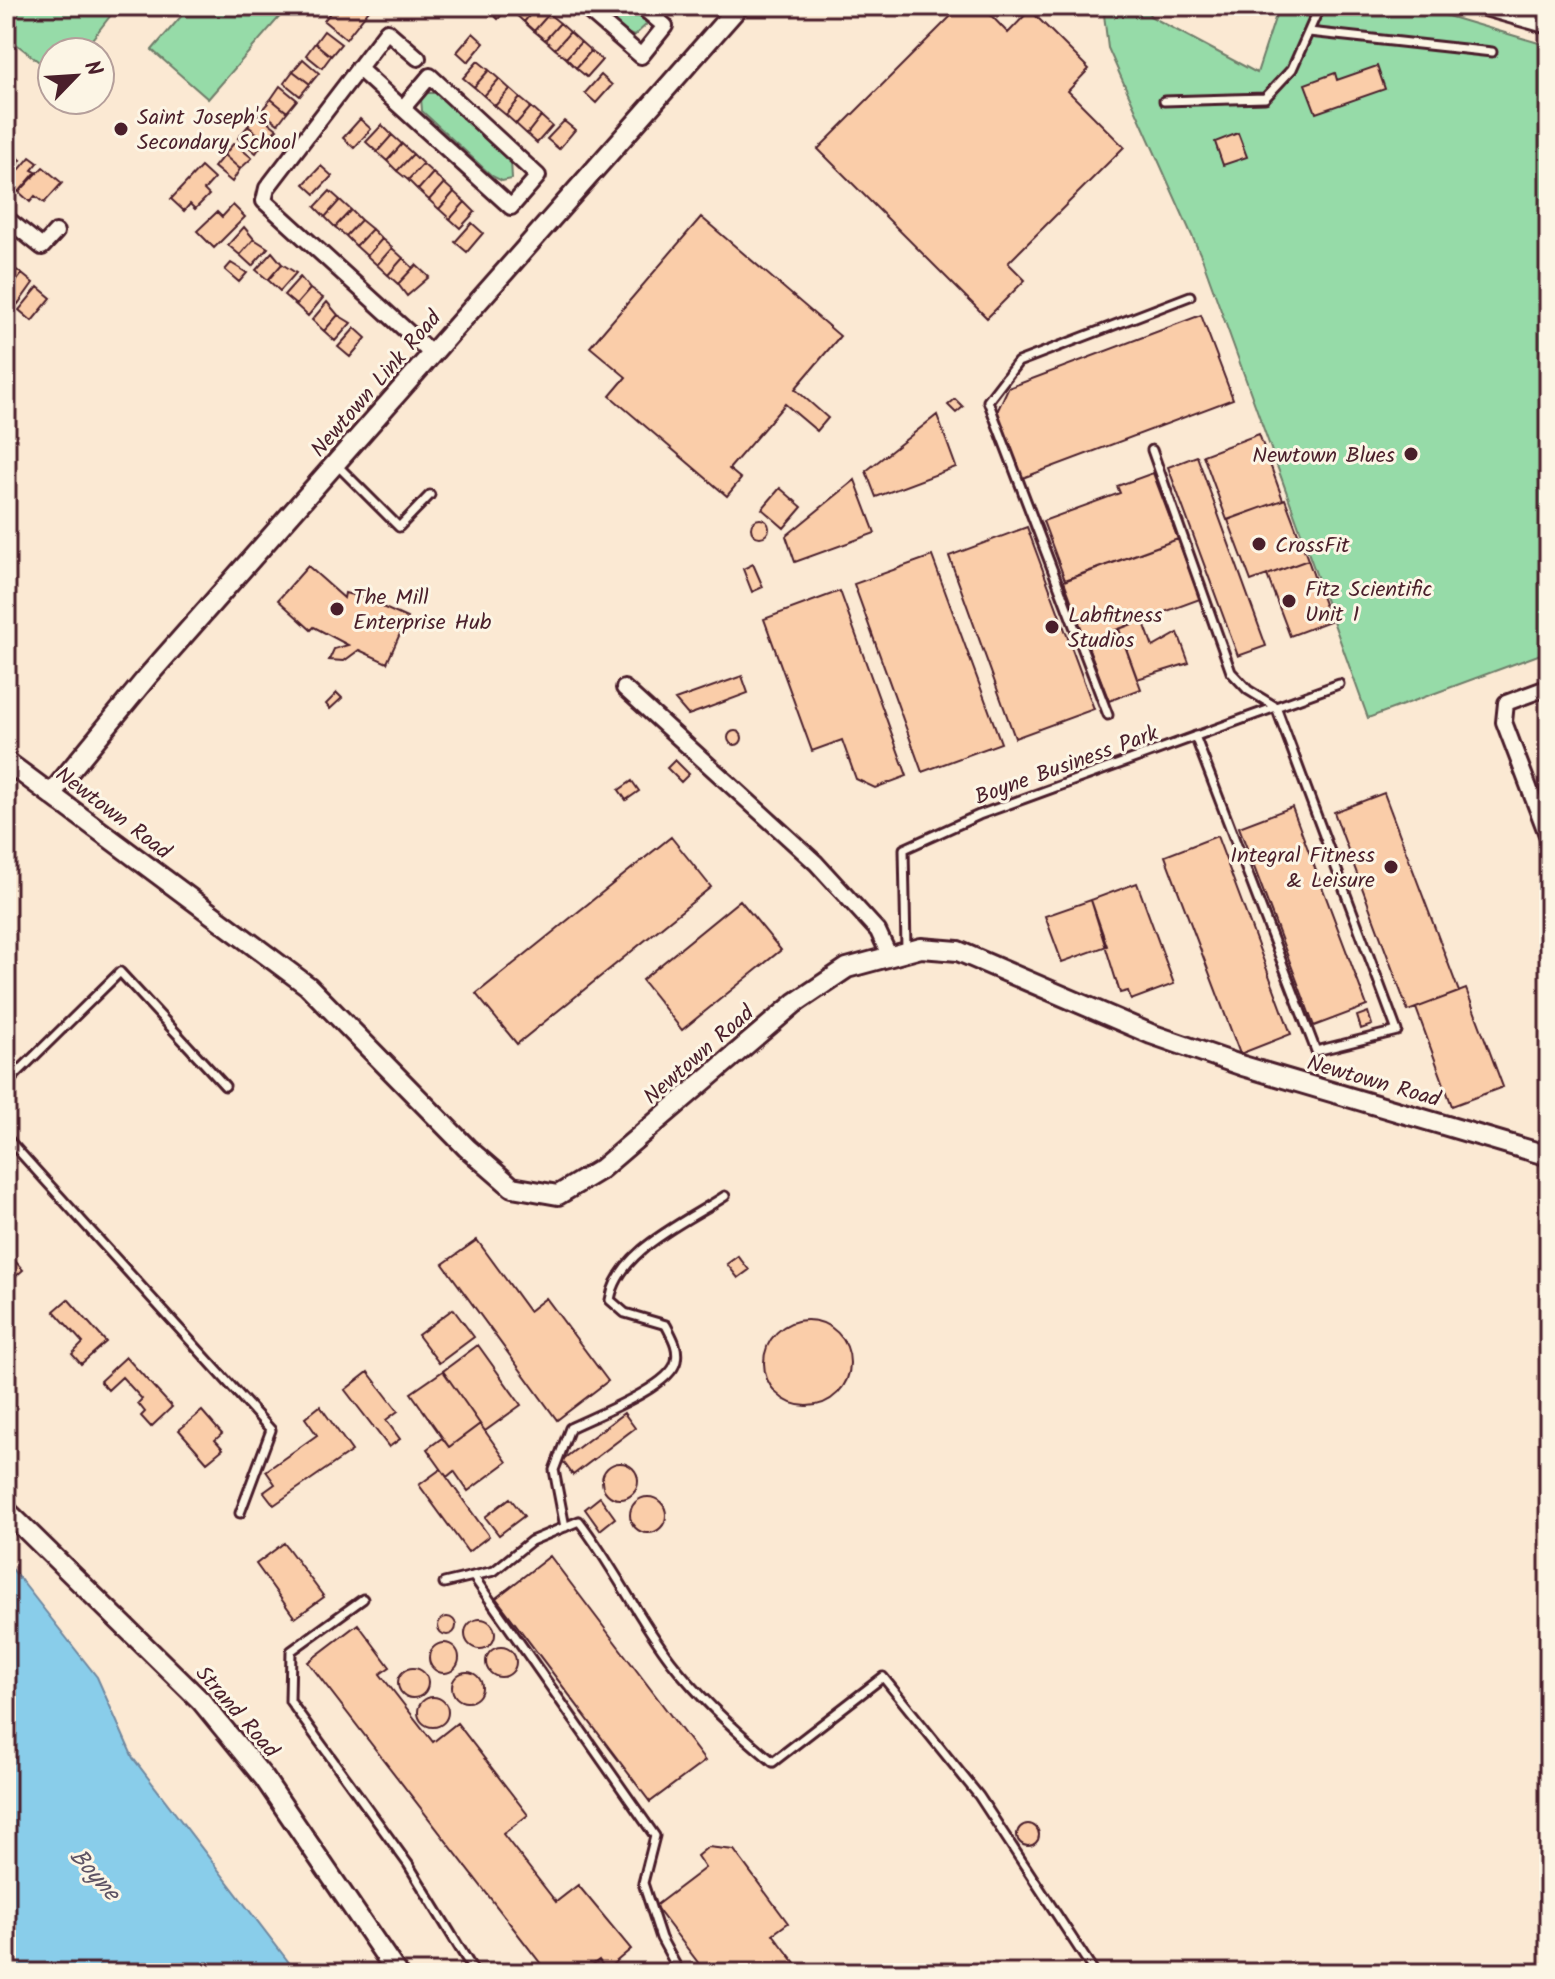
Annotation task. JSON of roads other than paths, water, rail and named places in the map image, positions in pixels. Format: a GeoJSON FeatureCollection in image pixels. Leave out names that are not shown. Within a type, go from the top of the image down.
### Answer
{"type":"FeatureCollection","features":[{"type":"Feature","properties":{"kind":"street"},"geometry":{"type":"LineString","coordinates":[[583,6],[641,56],[665,26],[641,6]]}},
{"type":"Feature","properties":{"kind":"street","name":"Newtown Link Road"},"geometry":{"type":"LineString","coordinates":[[51,794],[148,676],[739,6]]}},
{"type":"Feature","properties":{"kind":"street"},"geometry":{"type":"LineString","coordinates":[[1485,6],[1549,24]]}},
{"type":"Feature","properties":{"kind":"street"},"geometry":{"type":"LineString","coordinates":[[418,58],[387,31],[267,188],[264,201],[432,354]]}},
{"type":"Feature","properties":{"kind":"street"},"geometry":{"type":"LineString","coordinates":[[358,68],[511,207],[538,176],[430,76],[403,108]]}},
{"type":"Feature","properties":{"kind":"street"},"geometry":{"type":"LineString","coordinates":[[6,218],[42,247],[56,232]]}},
{"type":"Feature","properties":{"kind":"street"},"geometry":{"type":"LineString","coordinates":[[1549,687],[1506,703],[1504,722],[1549,840]]}},
{"type":"Feature","properties":{"kind":"street"},"geometry":{"type":"LineString","coordinates":[[624,688],[816,863],[898,953]]}},
{"type":"Feature","properties":{"kind":"street","name":"Newtown Road"},"geometry":{"type":"LineString","coordinates":[[6,761],[308,986],[467,1148],[512,1187],[558,1195],[601,1169],[795,1003],[847,968],[921,948],[958,951],[1151,1034],[1243,1066],[1549,1156]]}},
{"type":"Feature","properties":{"kind":"street","name":"Strand Road"},"geometry":{"type":"LineString","coordinates":[[6,1510],[201,1701],[264,1778],[397,1973]]}},
{"type":"Feature","properties":{"kind":"lane"},"geometry":{"type":"LineString","coordinates":[[1164,101],[1265,98],[1292,69],[1320,6]]}},
{"type":"Feature","properties":{"kind":"lane"},"geometry":{"type":"LineString","coordinates":[[1309,32],[1492,52]]}},
{"type":"Feature","properties":{"kind":"lane"},"geometry":{"type":"LineString","coordinates":[[1108,715],[988,401],[1018,362],[1190,296]]}},
{"type":"Feature","properties":{"kind":"lane"},"geometry":{"type":"LineString","coordinates":[[1152,450],[1231,672],[1248,690],[1276,707],[1397,1031],[1316,1051],[1195,736]]}},
{"type":"Feature","properties":{"kind":"lane"},"geometry":{"type":"LineString","coordinates":[[335,464],[399,527],[430,495]]}},
{"type":"Feature","properties":{"kind":"lane","name":"Boyne Business Park"},"geometry":{"type":"LineString","coordinates":[[898,953],[904,849],[979,815],[1339,684]]}},
{"type":"Feature","properties":{"kind":"lane"},"geometry":{"type":"LineString","coordinates":[[6,1084],[120,972],[225,1086]]}},
{"type":"Feature","properties":{"kind":"lane"},"geometry":{"type":"LineString","coordinates":[[6,1137],[271,1430],[240,1513]]}},
{"type":"Feature","properties":{"kind":"lane"},"geometry":{"type":"LineString","coordinates":[[565,1527],[554,1470],[570,1428],[660,1383],[676,1364],[676,1344],[666,1325],[625,1313],[610,1300],[613,1282],[636,1255],[725,1196]]}},
{"type":"Feature","properties":{"kind":"lane"},"geometry":{"type":"LineString","coordinates":[[444,1583],[494,1571],[531,1541],[579,1521],[611,1563],[671,1661],[732,1727],[773,1762],[883,1677],[979,1796],[1095,1973]]}},
{"type":"Feature","properties":{"kind":"lane"},"geometry":{"type":"LineString","coordinates":[[473,1576],[655,1836],[643,1883],[661,1938],[680,1973]]}},
{"type":"Feature","properties":{"kind":"lane"},"geometry":{"type":"LineString","coordinates":[[363,1599],[291,1651],[290,1701],[408,1864],[475,1973]]}},
{"type":"Feature","properties":{"kind":"water","name":"Boyne"},"geometry":{"type":"Polygon","coordinates":[[[6,1561],[97,1677],[133,1758],[297,1973],[6,1973],[6,1561]]]}},
{"type":"Feature","properties":{"kind":"place","name":"Saint Joseph's Secondary School"},"geometry":{"type":"Point","coordinates":[121,129]}},
{"type":"Feature","properties":{"kind":"place","name":"Newtown Blues"},"geometry":{"type":"Point","coordinates":[1411,454]}},
{"type":"Feature","properties":{"kind":"place","name":"CrossFit"},"geometry":{"type":"Point","coordinates":[1259,544]}},
{"type":"Feature","properties":{"kind":"place","name":"Fitz Scientific Unit 1"},"geometry":{"type":"Point","coordinates":[1289,601]}},
{"type":"Feature","properties":{"kind":"place","name":"The Mill Enterprise Hub"},"geometry":{"type":"Point","coordinates":[337,609]}},
{"type":"Feature","properties":{"kind":"place","name":"Labfitness Studios"},"geometry":{"type":"Point","coordinates":[1052,627]}},
{"type":"Feature","properties":{"kind":"place","name":"Integral Fitness & Leisure"},"geometry":{"type":"Point","coordinates":[1391,867]}}]}
